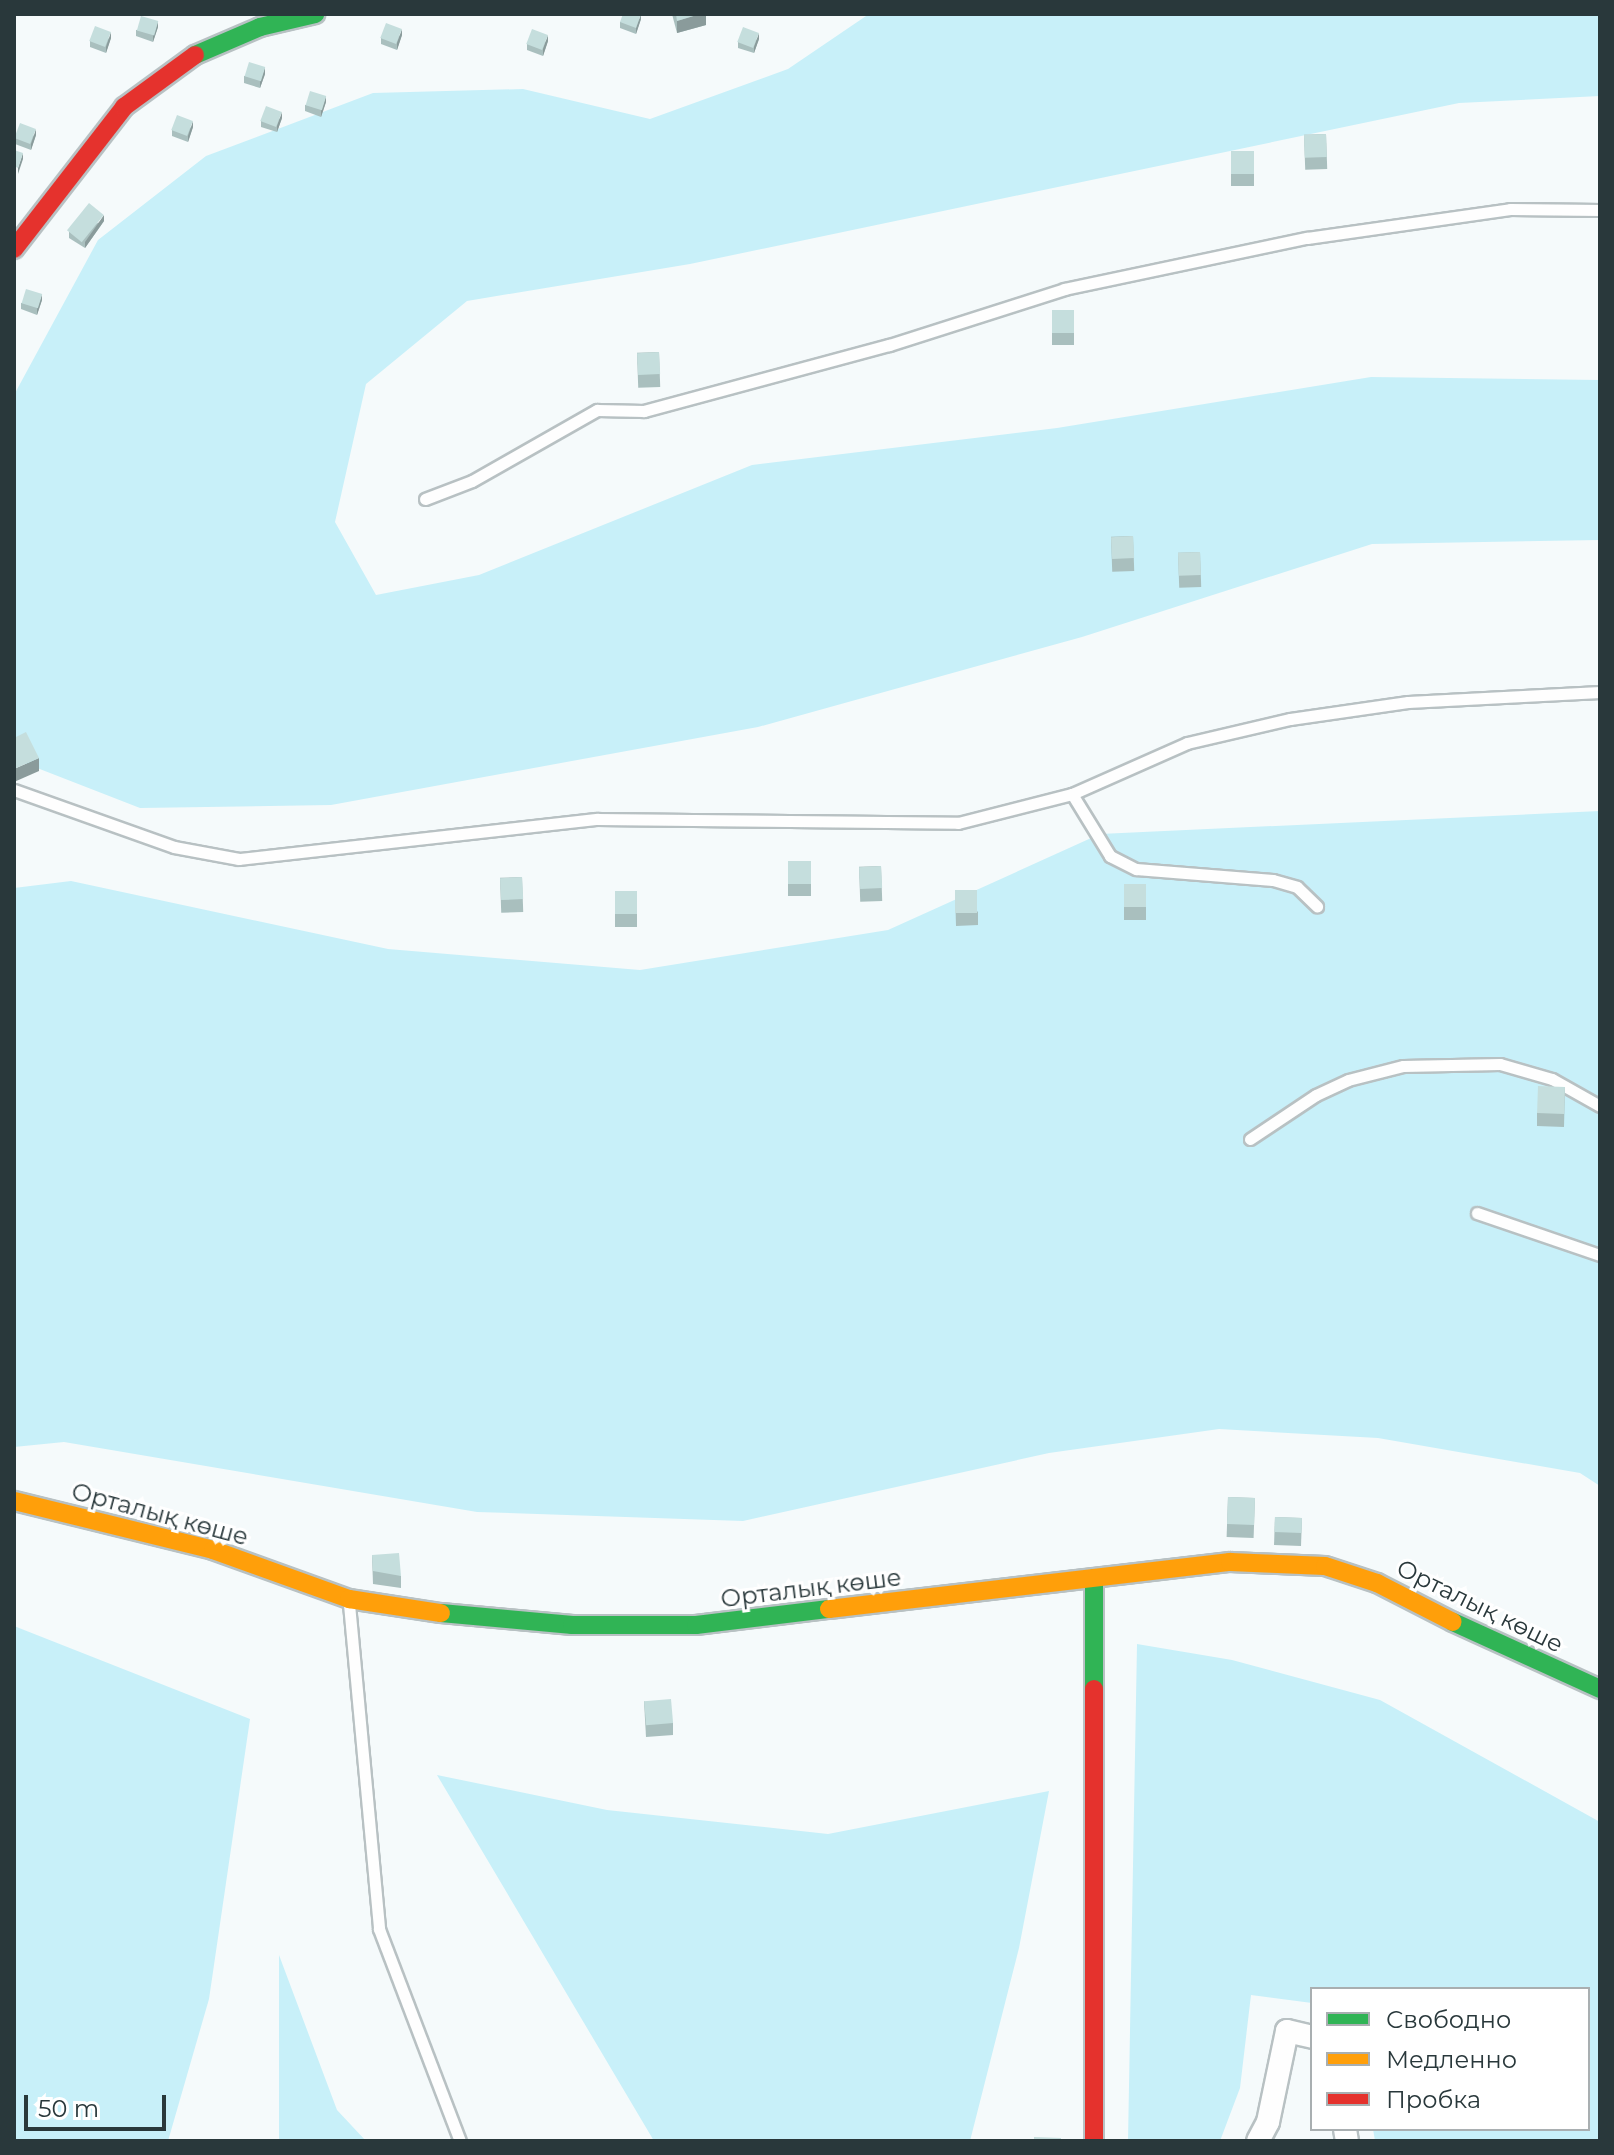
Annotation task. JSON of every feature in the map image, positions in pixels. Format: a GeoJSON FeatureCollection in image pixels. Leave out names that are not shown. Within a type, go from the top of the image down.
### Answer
{"type":"FeatureCollection","features":[{"type":"Feature","properties":{"kind":"street"},"geometry":{"type":"LineString","coordinates":[[14,249],[124,107],[183,60],[260,27],[315,14]]}},
{"type":"Feature","properties":{"kind":"street","name":"Орталық көше"},"geometry":{"type":"LineString","coordinates":[[14,1501],[213,1550],[349,1599],[483,1620],[696,1625],[1230,1562],[1325,1566],[1377,1583],[1510,1652],[1600,1689]]}},
{"type":"Feature","properties":{"kind":"street"},"geometry":{"type":"LineString","coordinates":[[1094,1578],[1094,2141]]}},
{"type":"Feature","properties":{"kind":"street"},"geometry":{"type":"LineString","coordinates":[[1258,2141],[1268,2122],[1287,2031],[1310,2037]]}},
{"type":"Feature","properties":{"kind":"lane"},"geometry":{"type":"LineString","coordinates":[[425,499],[472,481],[597,410],[644,411],[889,345],[1064,289],[1339,233],[1510,209],[1600,210]]}},
{"type":"Feature","properties":{"kind":"lane"},"geometry":{"type":"LineString","coordinates":[[14,790],[174,847],[239,859],[597,819],[958,823],[1072,794],[1187,743],[1290,719],[1408,702],[1600,692]]}},
{"type":"Feature","properties":{"kind":"lane"},"geometry":{"type":"LineString","coordinates":[[1072,794],[1110,856],[1136,869],[1273,880],[1297,887],[1317,906]]}},
{"type":"Feature","properties":{"kind":"lane"},"geometry":{"type":"LineString","coordinates":[[1250,1139],[1316,1095],[1348,1080],[1403,1066],[1500,1064],[1552,1079],[1600,1106]]}},
{"type":"Feature","properties":{"kind":"lane"},"geometry":{"type":"LineString","coordinates":[[1477,1213],[1600,1255]]}},
{"type":"Feature","properties":{"kind":"lane"},"geometry":{"type":"LineString","coordinates":[[349,1599],[379,1929],[460,2141]]}},
{"type":"Feature","properties":{"kind":"shaded area"},"geometry":{"type":"Polygon","coordinates":[[[869,14],[1600,14],[1600,96],[1459,103],[690,264],[467,301],[366,384],[335,522],[376,595],[479,575],[752,465],[1057,428],[1371,377],[1600,380],[1600,540],[1372,544],[1082,637],[758,727],[331,805],[140,808],[14,759],[14,395],[98,240],[206,156],[373,93],[523,89],[650,119],[788,69],[869,14]]]}},
{"type":"Feature","properties":{"kind":"shaded area"},"geometry":{"type":"Polygon","coordinates":[[[1600,811],[1600,1486],[1580,1473],[1378,1438],[1219,1429],[1049,1453],[743,1521],[477,1512],[64,1442],[14,1447],[14,888],[71,881],[388,949],[640,970],[888,930],[1100,834],[1600,811]]]}},
{"type":"Feature","properties":{"kind":"shaded area"},"geometry":{"type":"Polygon","coordinates":[[[14,1626],[250,1719],[209,1999],[168,2141],[14,2141],[14,1626]]]}},
{"type":"Feature","properties":{"kind":"shaded area"},"geometry":{"type":"Polygon","coordinates":[[[1137,1644],[1232,1660],[1380,1700],[1600,1822],[1600,2141],[1375,2141],[1373,2131],[1590,2131],[1590,1987],[1310,1987],[1310,2003],[1251,1995],[1240,2088],[1220,2141],[1128,2141],[1137,1644]]]}},
{"type":"Feature","properties":{"kind":"shaded area"},"geometry":{"type":"Polygon","coordinates":[[[437,1775],[607,1810],[828,1834],[1049,1791],[1019,1948],[970,2141],[654,2141],[437,1775]]]}},
{"type":"Feature","properties":{"kind":"shaded area"},"geometry":{"type":"Polygon","coordinates":[[[279,1955],[337,2110],[366,2141],[279,2141],[279,1955]]]}},
{"type":"Feature","properties":{"kind":"building"},"geometry":{"type":"Polygon","coordinates":[[[623,14],[641,14],[636,28],[620,22],[623,14]]]}},
{"type":"Feature","properties":{"kind":"building"},"geometry":{"type":"Polygon","coordinates":[[[676,14],[700,14],[677,21],[676,14]]]}},
{"type":"Feature","properties":{"kind":"building"},"geometry":{"type":"Polygon","coordinates":[[[141,16],[158,21],[154,35],[137,30],[141,16]]]}},
{"type":"Feature","properties":{"kind":"building"},"geometry":{"type":"Polygon","coordinates":[[[386,23],[402,29],[396,44],[380,38],[386,23]]]}},
{"type":"Feature","properties":{"kind":"building"},"geometry":{"type":"Polygon","coordinates":[[[95,26],[111,32],[105,47],[89,41],[95,26]]]}},
{"type":"Feature","properties":{"kind":"building"},"geometry":{"type":"Polygon","coordinates":[[[743,27],[759,33],[753,48],[737,42],[743,27]]]}},
{"type":"Feature","properties":{"kind":"building"},"geometry":{"type":"Polygon","coordinates":[[[532,29],[548,35],[542,50],[526,44],[532,29]]]}},
{"type":"Feature","properties":{"kind":"building"},"geometry":{"type":"Polygon","coordinates":[[[249,62],[265,67],[261,81],[245,76],[249,62]]]}},
{"type":"Feature","properties":{"kind":"building"},"geometry":{"type":"Polygon","coordinates":[[[310,91],[326,96],[322,110],[306,105],[310,91]]]}},
{"type":"Feature","properties":{"kind":"building"},"geometry":{"type":"Polygon","coordinates":[[[266,106],[282,112],[276,127],[260,121],[266,106]]]}},
{"type":"Feature","properties":{"kind":"building"},"geometry":{"type":"Polygon","coordinates":[[[177,115],[193,121],[187,136],[171,130],[177,115]]]}},
{"type":"Feature","properties":{"kind":"building"},"geometry":{"type":"Polygon","coordinates":[[[20,123],[36,129],[30,144],[14,138],[20,123]]]}},
{"type":"Feature","properties":{"kind":"building"},"geometry":{"type":"Polygon","coordinates":[[[1326,134],[1327,157],[1305,158],[1304,135],[1326,134]]]}},
{"type":"Feature","properties":{"kind":"building"},"geometry":{"type":"Polygon","coordinates":[[[14,150],[23,153],[18,168],[14,166],[14,150]]]}},
{"type":"Feature","properties":{"kind":"building"},"geometry":{"type":"Polygon","coordinates":[[[1231,151],[1254,151],[1254,174],[1231,174],[1231,151]]]}},
{"type":"Feature","properties":{"kind":"building"},"geometry":{"type":"Polygon","coordinates":[[[89,203],[104,215],[82,242],[67,230],[89,203]]]}},
{"type":"Feature","properties":{"kind":"building"},"geometry":{"type":"Polygon","coordinates":[[[26,289],[42,294],[38,308],[22,303],[26,289]]]}},
{"type":"Feature","properties":{"kind":"building"},"geometry":{"type":"Polygon","coordinates":[[[1052,310],[1074,310],[1074,333],[1052,333],[1052,310]]]}},
{"type":"Feature","properties":{"kind":"building"},"geometry":{"type":"Polygon","coordinates":[[[659,352],[660,374],[638,375],[637,353],[659,352]]]}},
{"type":"Feature","properties":{"kind":"building"},"geometry":{"type":"Polygon","coordinates":[[[1133,536],[1134,558],[1112,559],[1111,537],[1133,536]]]}},
{"type":"Feature","properties":{"kind":"building"},"geometry":{"type":"Polygon","coordinates":[[[1200,552],[1201,575],[1179,576],[1178,553],[1200,552]]]}},
{"type":"Feature","properties":{"kind":"building"},"geometry":{"type":"Polygon","coordinates":[[[26,732],[39,758],[14,769],[14,738],[26,732]]]}},
{"type":"Feature","properties":{"kind":"building"},"geometry":{"type":"Polygon","coordinates":[[[788,861],[811,861],[811,884],[788,884],[788,861]]]}},
{"type":"Feature","properties":{"kind":"building"},"geometry":{"type":"Polygon","coordinates":[[[881,866],[882,888],[860,889],[859,867],[881,866]]]}},
{"type":"Feature","properties":{"kind":"building"},"geometry":{"type":"Polygon","coordinates":[[[522,877],[523,899],[501,900],[500,878],[522,877]]]}},
{"type":"Feature","properties":{"kind":"building"},"geometry":{"type":"Polygon","coordinates":[[[1124,884],[1146,884],[1146,907],[1124,907],[1124,884]]]}},
{"type":"Feature","properties":{"kind":"building"},"geometry":{"type":"Polygon","coordinates":[[[955,890],[977,890],[977,913],[955,913],[955,890]]]}},
{"type":"Feature","properties":{"kind":"building"},"geometry":{"type":"Polygon","coordinates":[[[615,891],[637,891],[637,914],[615,914],[615,891]]]}},
{"type":"Feature","properties":{"kind":"building"},"geometry":{"type":"Polygon","coordinates":[[[1538,1086],[1565,1087],[1564,1114],[1537,1113],[1538,1086]]]}},
{"type":"Feature","properties":{"kind":"building"},"geometry":{"type":"Polygon","coordinates":[[[1228,1497],[1255,1498],[1254,1525],[1227,1524],[1228,1497]]]}},
{"type":"Feature","properties":{"kind":"building"},"geometry":{"type":"Polygon","coordinates":[[[1275,1517],[1302,1518],[1301,1533],[1274,1532],[1275,1517]]]}},
{"type":"Feature","properties":{"kind":"building"},"geometry":{"type":"Polygon","coordinates":[[[399,1553],[401,1576],[373,1571],[372,1555],[399,1553]]]}},
{"type":"Feature","properties":{"kind":"building"},"geometry":{"type":"Polygon","coordinates":[[[671,1699],[673,1723],[646,1725],[644,1701],[671,1699]]]}},
{"type":"Feature","properties":{"kind":"building"},"geometry":{"type":"Polygon","coordinates":[[[1034,2137],[1061,2138],[1061,2141],[1034,2141],[1034,2137]]]}},
{"type":"Feature","properties":{"kind":"traffic: fast"},"geometry":{"type":"LineString","coordinates":[[195,55],[260,27],[315,14]]}},
{"type":"Feature","properties":{"kind":"traffic: fast"},"geometry":{"type":"LineString","coordinates":[[1094,1578],[1094,1689]]}},
{"type":"Feature","properties":{"kind":"traffic: fast"},"geometry":{"type":"LineString","coordinates":[[441,1613],[572,1625],[696,1625],[829,1609]]}},
{"type":"Feature","properties":{"kind":"traffic: fast"},"geometry":{"type":"LineString","coordinates":[[1453,1622],[1600,1689]]}},
{"type":"Feature","properties":{"kind":"traffic: slow"},"geometry":{"type":"LineString","coordinates":[[14,1501],[213,1550],[349,1599],[441,1613]]}},
{"type":"Feature","properties":{"kind":"traffic: slow"},"geometry":{"type":"LineString","coordinates":[[829,1609],[1230,1562],[1325,1566],[1377,1583],[1453,1622]]}},
{"type":"Feature","properties":{"kind":"traffic: jam"},"geometry":{"type":"LineString","coordinates":[[14,249],[124,107],[195,55]]}},
{"type":"Feature","properties":{"kind":"traffic: jam"},"geometry":{"type":"LineString","coordinates":[[1094,1689],[1094,2141]]}}]}
